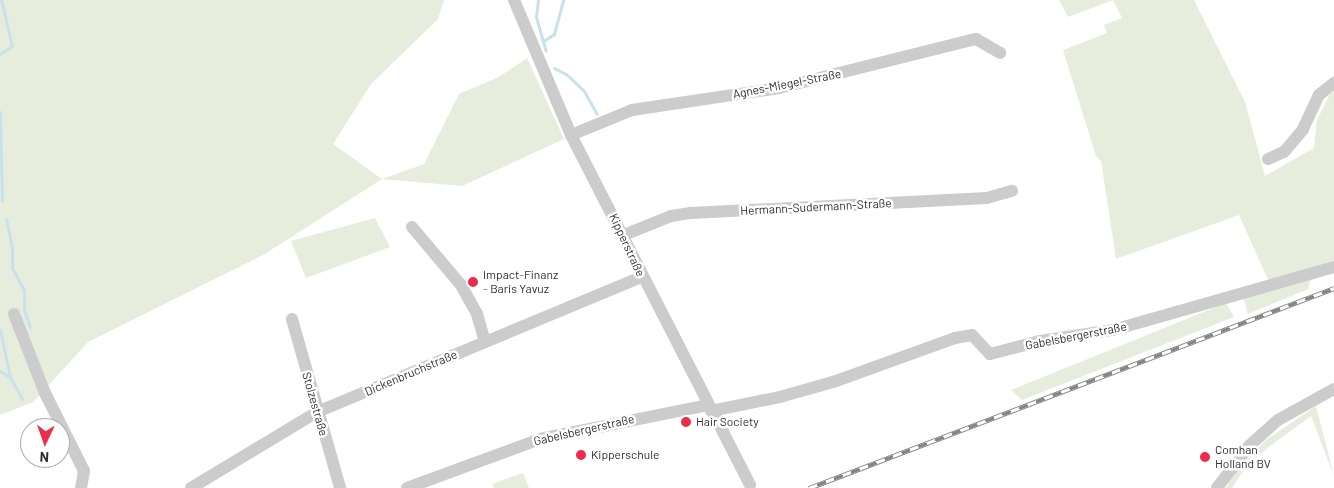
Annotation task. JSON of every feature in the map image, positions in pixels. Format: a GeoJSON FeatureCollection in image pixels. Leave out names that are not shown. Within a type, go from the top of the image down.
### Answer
{"type":"FeatureCollection","features":[{"type":"Feature","properties":{"kind":"street","name":"Kipperstraße"},"geometry":{"type":"LineString","coordinates":[[514,0],[571,135],[624,235],[642,276],[750,485]]}},
{"type":"Feature","properties":{"kind":"street","name":"Agnes-Miegel-Straße"},"geometry":{"type":"LineString","coordinates":[[571,135],[632,110],[780,88],[976,39],[1000,53]]}},
{"type":"Feature","properties":{"kind":"street"},"geometry":{"type":"LineString","coordinates":[[1268,159],[1284,152],[1303,130],[1319,95],[1334,83]]}},
{"type":"Feature","properties":{"kind":"street","name":"Hermann-Sudermann-Straße"},"geometry":{"type":"LineString","coordinates":[[624,235],[671,216],[691,213],[987,198],[1012,191]]}},
{"type":"Feature","properties":{"kind":"street"},"geometry":{"type":"LineString","coordinates":[[412,227],[461,285],[477,314],[485,342]]}},
{"type":"Feature","properties":{"kind":"street","name":"Gabelsbergerstraße"},"geometry":{"type":"LineString","coordinates":[[408,488],[540,438],[710,408],[780,398],[836,382],[955,338],[972,335],[990,354],[1040,341],[1113,330],[1334,267]]}},
{"type":"Feature","properties":{"kind":"street","name":"Dickenbruchstraße"},"geometry":{"type":"LineString","coordinates":[[191,488],[317,412],[642,276]]}},
{"type":"Feature","properties":{"kind":"street"},"geometry":{"type":"LineString","coordinates":[[14,314],[45,393],[81,463],[84,471],[81,488]]}},
{"type":"Feature","properties":{"kind":"street","name":"Stolzestraße"},"geometry":{"type":"LineString","coordinates":[[292,319],[340,488]]}},
{"type":"Feature","properties":{"kind":"street"},"geometry":{"type":"LineString","coordinates":[[1217,488],[1249,446],[1278,420],[1334,389]]}},
{"type":"Feature","properties":{"kind":"green space"},"geometry":{"type":"Polygon","coordinates":[[[0,0],[444,0],[438,19],[371,84],[333,144],[382,179],[263,255],[88,342],[33,402],[0,415],[0,0]]]}},
{"type":"Feature","properties":{"kind":"green space"},"geometry":{"type":"Polygon","coordinates":[[[1059,0],[1113,0],[1068,17],[1059,0]]]}},
{"type":"Feature","properties":{"kind":"green space"},"geometry":{"type":"Polygon","coordinates":[[[1113,0],[1194,0],[1245,102],[1265,176],[1314,148],[1317,120],[1330,94],[1334,92],[1334,261],[1314,268],[1308,289],[1248,314],[1243,297],[1271,286],[1239,215],[1116,259],[1101,161],[1096,156],[1063,50],[1107,33],[1104,25],[1122,18],[1113,0]]]}},
{"type":"Feature","properties":{"kind":"green space"},"geometry":{"type":"Polygon","coordinates":[[[527,58],[564,139],[462,186],[382,179],[424,164],[459,94],[499,77],[527,58]]]}},
{"type":"Feature","properties":{"kind":"green space"},"geometry":{"type":"Polygon","coordinates":[[[375,218],[390,247],[306,278],[291,241],[375,218]]]}},
{"type":"Feature","properties":{"kind":"green space"},"geometry":{"type":"Polygon","coordinates":[[[1226,303],[1234,317],[1022,400],[1011,390],[1226,303]]]}},
{"type":"Feature","properties":{"kind":"green space"},"geometry":{"type":"Polygon","coordinates":[[[1316,406],[1334,476],[1311,416],[1266,449],[1241,474],[1232,488],[1226,488],[1238,469],[1266,440],[1316,406]]]}},
{"type":"Feature","properties":{"kind":"green space"},"geometry":{"type":"Polygon","coordinates":[[[523,473],[529,488],[494,488],[492,484],[523,473]]]}},
{"type":"Feature","properties":{"kind":"waterway"},"geometry":{"type":"LineString","coordinates":[[0,54],[12,46],[1,0]]}},
{"type":"Feature","properties":{"kind":"waterway"},"geometry":{"type":"LineString","coordinates":[[538,0],[536,17],[546,51]]}},
{"type":"Feature","properties":{"kind":"waterway"},"geometry":{"type":"LineString","coordinates":[[543,41],[554,34],[563,0]]}},
{"type":"Feature","properties":{"kind":"waterway"},"geometry":{"type":"LineString","coordinates":[[554,68],[566,74],[584,91],[597,114]]}},
{"type":"Feature","properties":{"kind":"waterway"},"geometry":{"type":"LineString","coordinates":[[0,112],[2,201]]}},
{"type":"Feature","properties":{"kind":"waterway"},"geometry":{"type":"LineString","coordinates":[[6,219],[12,248],[12,268],[24,291],[24,310],[30,327]]}},
{"type":"Feature","properties":{"kind":"waterway"},"geometry":{"type":"LineString","coordinates":[[0,330],[10,377],[22,399]]}},
{"type":"Feature","properties":{"kind":"waterway"},"geometry":{"type":"LineString","coordinates":[[0,371],[10,377]]}},
{"type":"Feature","properties":{"kind":"railway"},"geometry":{"type":"LineString","coordinates":[[809,488],[1334,288]]}},
{"type":"Feature","properties":{"kind":"place","name":"Impact-Finanz - Baris Yavuz"},"geometry":{"type":"Point","coordinates":[473,282]}},
{"type":"Feature","properties":{"kind":"place","name":"Hair Society"},"geometry":{"type":"Point","coordinates":[686,422]}},
{"type":"Feature","properties":{"kind":"place","name":"Kipperschule"},"geometry":{"type":"Point","coordinates":[581,455]}},
{"type":"Feature","properties":{"kind":"place","name":"Comhan Holland BV"},"geometry":{"type":"Point","coordinates":[1205,457]}}]}
